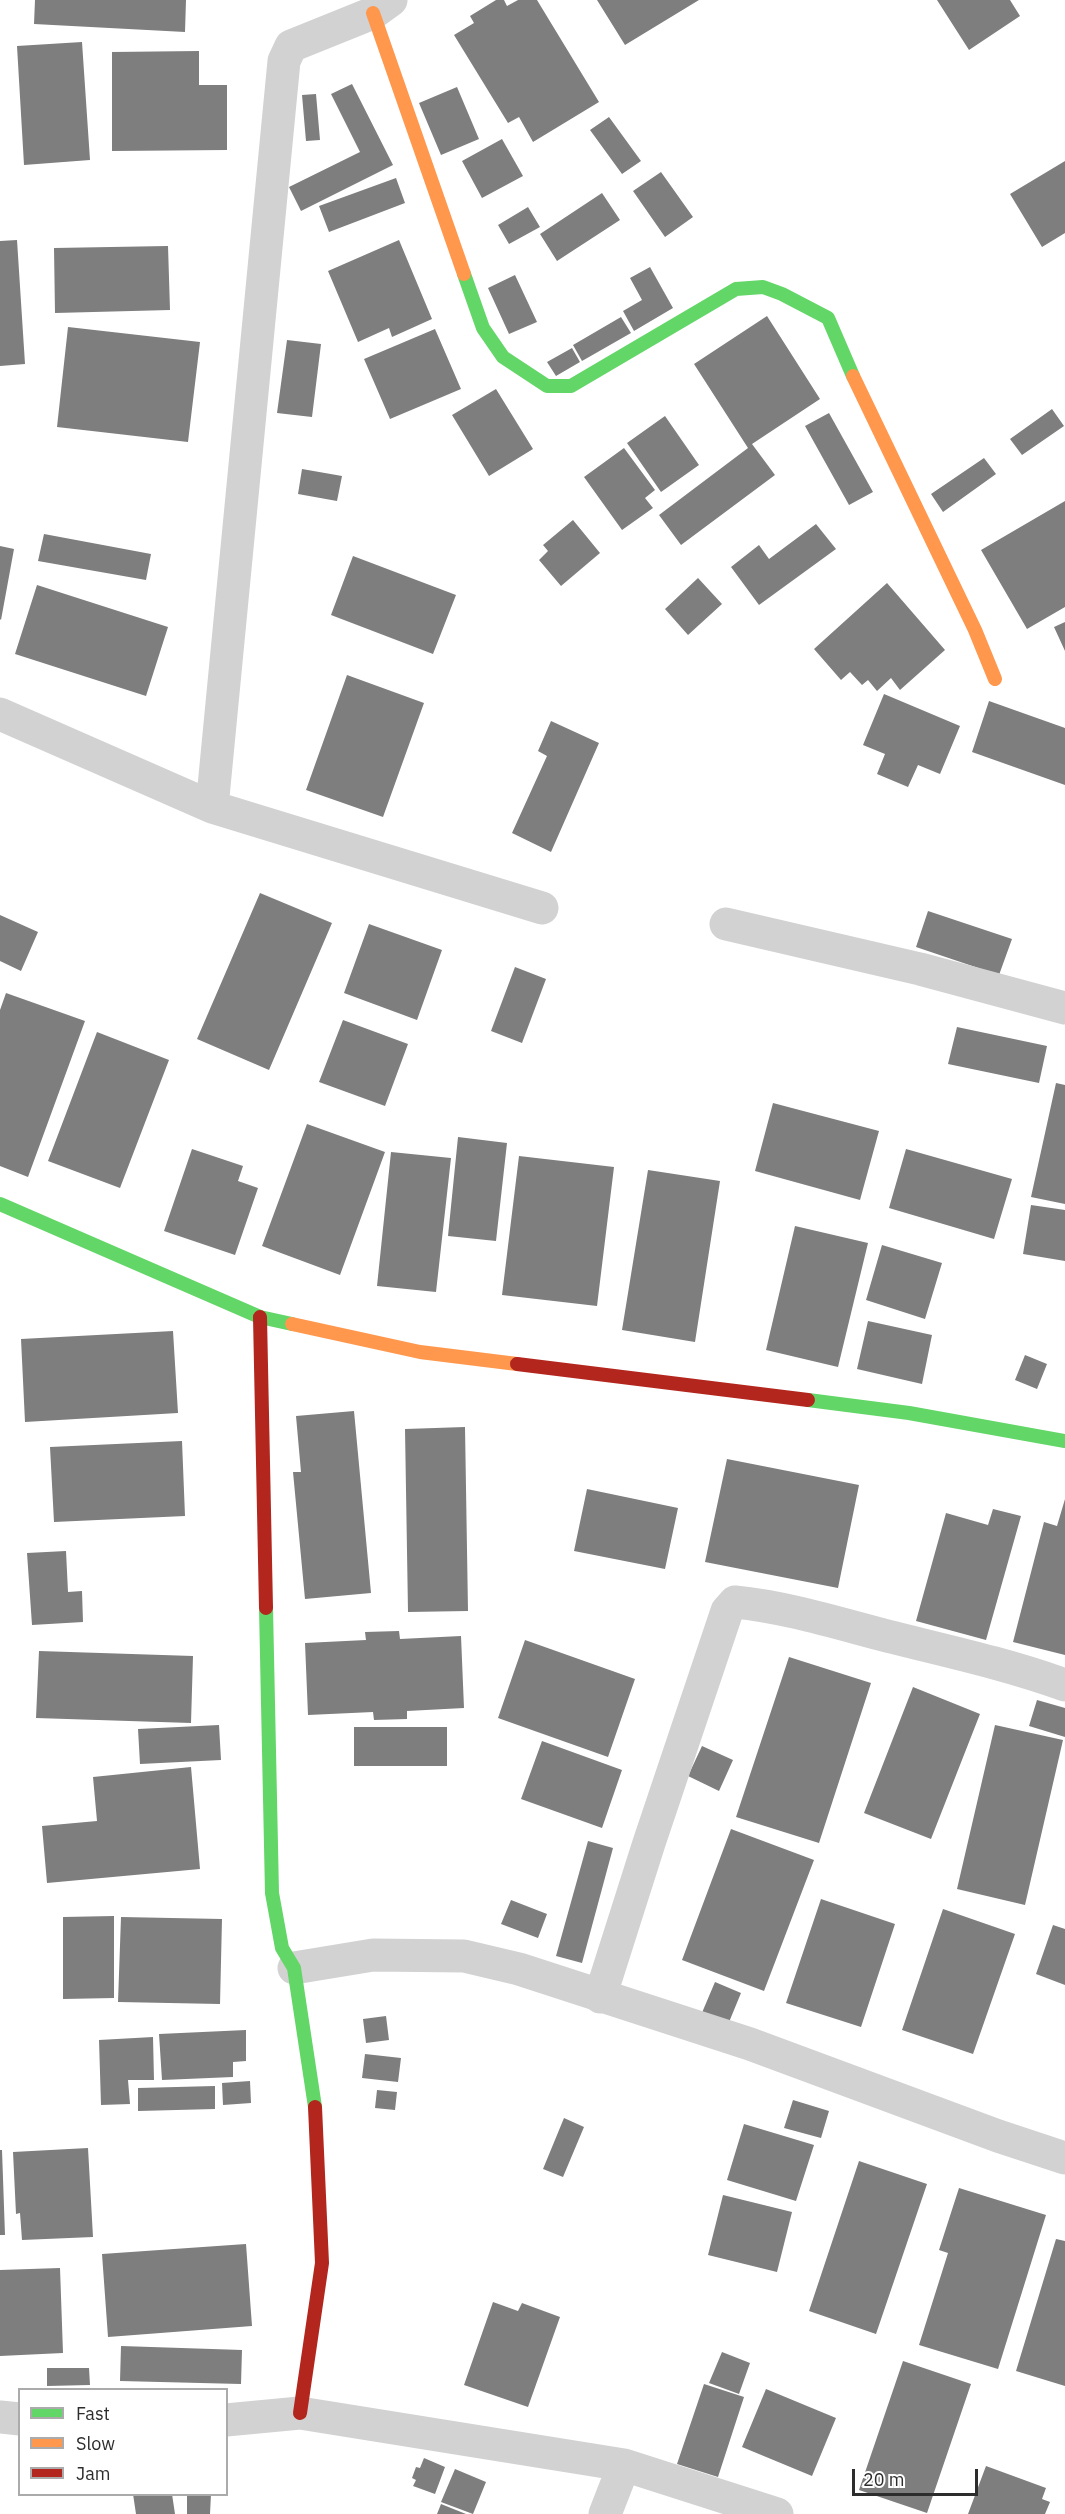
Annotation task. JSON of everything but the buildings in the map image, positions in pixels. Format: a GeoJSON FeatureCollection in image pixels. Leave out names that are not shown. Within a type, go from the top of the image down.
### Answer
{"type":"FeatureCollection","features":[{"type":"Feature","properties":{"kind":"street"},"geometry":{"type":"LineString","coordinates":[[212,807],[284,61],[291,46],[382,7],[483,328],[503,357],[547,386],[571,386],[736,289],[763,287],[782,294],[828,318],[975,630],[995,679]]}},
{"type":"Feature","properties":{"kind":"street"},"geometry":{"type":"LineString","coordinates":[[0,714],[212,807],[542,908]]}},
{"type":"Feature","properties":{"kind":"street"},"geometry":{"type":"LineString","coordinates":[[726,924],[920,969],[1065,1008]]}},
{"type":"Feature","properties":{"kind":"street"},"geometry":{"type":"LineString","coordinates":[[0,1204],[260,1317],[420,1352],[909,1413],[1065,1441]]}},
{"type":"Feature","properties":{"kind":"street"},"geometry":{"type":"LineString","coordinates":[[260,1317],[272,1893],[282,1948],[294,1968],[317,2120],[322,2263],[300,2413]]}},
{"type":"Feature","properties":{"kind":"street"},"geometry":{"type":"LineString","coordinates":[[600,1997],[727,1611],[735,1602],[755,1604],[827,1621],[1029,1672],[1065,1685]]}},
{"type":"Feature","properties":{"kind":"street"},"geometry":{"type":"LineString","coordinates":[[294,1968],[373,1955],[464,1956],[519,1969],[750,2044],[998,2136],[1065,2158]]}},
{"type":"Feature","properties":{"kind":"street"},"geometry":{"type":"LineString","coordinates":[[228,2420],[300,2413],[624,2464],[777,2514]]}},
{"type":"Feature","properties":{"kind":"street"},"geometry":{"type":"LineString","coordinates":[[0,2417],[18,2419]]}},
{"type":"Feature","properties":{"kind":"street"},"geometry":{"type":"LineString","coordinates":[[605,2514],[624,2464]]}},
{"type":"Feature","properties":{"kind":"traffic: fast"},"geometry":{"type":"LineString","coordinates":[[464,274],[483,328],[503,357],[547,386],[571,386],[736,289],[763,287],[782,294],[828,318],[853,376]]}},
{"type":"Feature","properties":{"kind":"traffic: fast"},"geometry":{"type":"LineString","coordinates":[[0,1204],[260,1317],[292,1324]]}},
{"type":"Feature","properties":{"kind":"traffic: fast"},"geometry":{"type":"LineString","coordinates":[[808,1400],[909,1413],[1065,1441]]}},
{"type":"Feature","properties":{"kind":"traffic: fast"},"geometry":{"type":"LineString","coordinates":[[266,1608],[272,1893],[282,1948],[294,1968],[315,2107]]}},
{"type":"Feature","properties":{"kind":"traffic: slow"},"geometry":{"type":"LineString","coordinates":[[373,13],[464,274]]}},
{"type":"Feature","properties":{"kind":"traffic: slow"},"geometry":{"type":"LineString","coordinates":[[853,376],[975,630],[995,679]]}},
{"type":"Feature","properties":{"kind":"traffic: slow"},"geometry":{"type":"LineString","coordinates":[[292,1324],[420,1352],[517,1364]]}},
{"type":"Feature","properties":{"kind":"traffic: jam"},"geometry":{"type":"LineString","coordinates":[[260,1317],[266,1608]]}},
{"type":"Feature","properties":{"kind":"traffic: jam"},"geometry":{"type":"LineString","coordinates":[[517,1364],[808,1400]]}},
{"type":"Feature","properties":{"kind":"traffic: jam"},"geometry":{"type":"LineString","coordinates":[[300,2413],[322,2263],[315,2107]]}}]}
